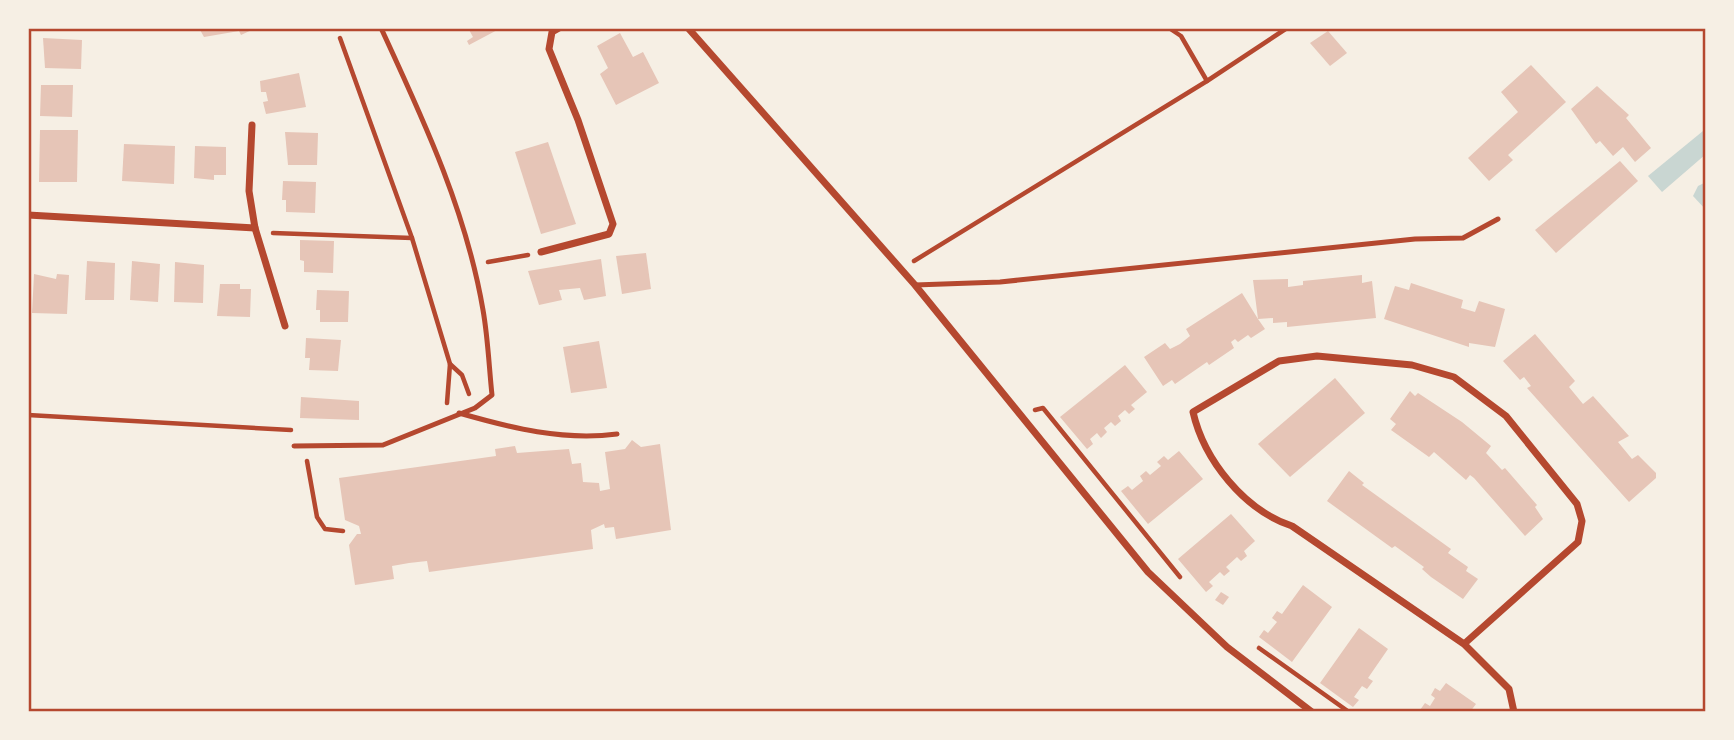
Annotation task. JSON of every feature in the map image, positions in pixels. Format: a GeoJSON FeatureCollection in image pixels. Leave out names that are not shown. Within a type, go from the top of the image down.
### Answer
{"type":"FeatureCollection","features":[{"type":"Feature","properties":{"kind":"street"},"geometry":{"type":"LineString","coordinates":[[541,252],[609,234],[613,224],[579,120],[549,49],[552,32],[559,28]]}},
{"type":"Feature","properties":{"kind":"street"},"geometry":{"type":"LineString","coordinates":[[688,28],[915,285],[1148,572],[1227,647],[1312,712]]}},
{"type":"Feature","properties":{"kind":"street"},"geometry":{"type":"LineString","coordinates":[[251,125],[249,191],[255,228],[285,326]]}},
{"type":"Feature","properties":{"kind":"street"},"geometry":{"type":"LineString","coordinates":[[28,215],[255,228]]}},
{"type":"Feature","properties":{"kind":"street"},"geometry":{"type":"LineString","coordinates":[[1464,644],[1578,542],[1582,521],[1577,504],[1506,416],[1454,377],[1412,365],[1317,356],[1279,361],[1193,412],[1199,436],[1224,475],[1269,518],[1292,526],[1464,644],[1509,689],[1514,712]]}},
{"type":"Feature","properties":{"kind":"lane"},"geometry":{"type":"LineString","coordinates":[[294,446],[383,445],[475,408],[492,396],[474,265],[434,143],[381,28]]}},
{"type":"Feature","properties":{"kind":"lane"},"geometry":{"type":"LineString","coordinates":[[915,285],[1000,282],[1415,239],[1463,238],[1498,219]]}},
{"type":"Feature","properties":{"kind":"lane"},"geometry":{"type":"LineString","coordinates":[[458,413],[533,432],[587,438],[617,434]]}},
{"type":"Feature","properties":{"kind":"path"},"geometry":{"type":"LineString","coordinates":[[1169,28],[1181,36],[1207,81]]}},
{"type":"Feature","properties":{"kind":"path"},"geometry":{"type":"LineString","coordinates":[[901,269],[1207,81],[1287,28]]}},
{"type":"Feature","properties":{"kind":"path"},"geometry":{"type":"LineString","coordinates":[[341,38],[374,138],[412,238],[450,364],[445,419]]}},
{"type":"Feature","properties":{"kind":"path"},"geometry":{"type":"LineString","coordinates":[[255,228],[273,233],[412,238]]}},
{"type":"Feature","properties":{"kind":"path"},"geometry":{"type":"LineString","coordinates":[[474,265],[541,252]]}},
{"type":"Feature","properties":{"kind":"path"},"geometry":{"type":"LineString","coordinates":[[450,364],[462,375],[475,408]]}},
{"type":"Feature","properties":{"kind":"path"},"geometry":{"type":"LineString","coordinates":[[1017,412],[1043,408],[1183,581]]}},
{"type":"Feature","properties":{"kind":"path"},"geometry":{"type":"LineString","coordinates":[[28,415],[277,426],[294,430],[294,446]]}},
{"type":"Feature","properties":{"kind":"path"},"geometry":{"type":"LineString","coordinates":[[304,445],[317,517],[325,529],[343,531]]}},
{"type":"Feature","properties":{"kind":"path"},"geometry":{"type":"LineString","coordinates":[[1251,642],[1349,712]]}},
{"type":"Feature","properties":{"kind":"shaded area"},"geometry":{"type":"Polygon","coordinates":[[[1703,131],[1706,134],[1706,154],[1662,192],[1648,176],[1703,131]]]}},
{"type":"Feature","properties":{"kind":"shaded area"},"geometry":{"type":"Polygon","coordinates":[[[1706,182],[1706,210],[1693,196],[1698,186],[1706,182]]]}},
{"type":"Feature","properties":{"kind":"building"},"geometry":{"type":"Polygon","coordinates":[[[199,28],[256,28],[241,35],[239,31],[204,37],[199,28]]]}},
{"type":"Feature","properties":{"kind":"building"},"geometry":{"type":"Polygon","coordinates":[[[468,28],[501,28],[469,45],[467,41],[473,37],[468,28]]]}},
{"type":"Feature","properties":{"kind":"building"},"geometry":{"type":"Polygon","coordinates":[[[1328,31],[1347,53],[1330,66],[1310,43],[1328,31]]]}},
{"type":"Feature","properties":{"kind":"building"},"geometry":{"type":"Polygon","coordinates":[[[620,33],[633,57],[643,52],[659,83],[616,105],[600,74],[608,68],[597,46],[620,33]]]}},
{"type":"Feature","properties":{"kind":"building"},"geometry":{"type":"Polygon","coordinates":[[[43,38],[82,40],[81,69],[45,68],[43,38]]]}},
{"type":"Feature","properties":{"kind":"building"},"geometry":{"type":"Polygon","coordinates":[[[1531,65],[1566,102],[1508,155],[1513,160],[1489,181],[1468,158],[1518,112],[1501,92],[1531,65]]]}},
{"type":"Feature","properties":{"kind":"building"},"geometry":{"type":"Polygon","coordinates":[[[299,73],[306,107],[266,114],[263,102],[268,101],[266,92],[261,92],[260,81],[299,73]]]}},
{"type":"Feature","properties":{"kind":"building"},"geometry":{"type":"Polygon","coordinates":[[[41,85],[73,85],[72,117],[40,116],[41,85]]]}},
{"type":"Feature","properties":{"kind":"building"},"geometry":{"type":"Polygon","coordinates":[[[1597,86],[1629,115],[1626,118],[1651,148],[1635,162],[1623,147],[1613,156],[1600,141],[1596,144],[1571,109],[1597,86]]]}},
{"type":"Feature","properties":{"kind":"building"},"geometry":{"type":"Polygon","coordinates":[[[40,130],[78,130],[77,182],[39,182],[40,130]]]}},
{"type":"Feature","properties":{"kind":"building"},"geometry":{"type":"Polygon","coordinates":[[[285,132],[318,133],[317,165],[288,165],[285,132]]]}},
{"type":"Feature","properties":{"kind":"building"},"geometry":{"type":"Polygon","coordinates":[[[548,142],[576,224],[541,234],[515,152],[548,142]]]}},
{"type":"Feature","properties":{"kind":"building"},"geometry":{"type":"Polygon","coordinates":[[[124,144],[175,146],[174,184],[122,181],[124,144]]]}},
{"type":"Feature","properties":{"kind":"building"},"geometry":{"type":"Polygon","coordinates":[[[195,146],[226,147],[226,175],[214,175],[214,180],[194,178],[195,146]]]}},
{"type":"Feature","properties":{"kind":"building"},"geometry":{"type":"Polygon","coordinates":[[[1620,161],[1638,181],[1556,253],[1535,230],[1620,161]]]}},
{"type":"Feature","properties":{"kind":"building"},"geometry":{"type":"Polygon","coordinates":[[[283,181],[316,182],[315,213],[286,212],[286,200],[282,200],[283,181]]]}},
{"type":"Feature","properties":{"kind":"building"},"geometry":{"type":"Polygon","coordinates":[[[300,240],[334,241],[333,273],[304,272],[304,261],[300,260],[300,240]]]}},
{"type":"Feature","properties":{"kind":"building"},"geometry":{"type":"Polygon","coordinates":[[[646,253],[651,289],[622,294],[616,256],[646,253]]]}},
{"type":"Feature","properties":{"kind":"building"},"geometry":{"type":"Polygon","coordinates":[[[601,259],[606,296],[584,300],[580,288],[559,290],[562,300],[539,305],[528,271],[601,259]]]}},
{"type":"Feature","properties":{"kind":"building"},"geometry":{"type":"Polygon","coordinates":[[[87,261],[115,263],[114,300],[85,300],[87,261]]]}},
{"type":"Feature","properties":{"kind":"building"},"geometry":{"type":"Polygon","coordinates":[[[132,261],[160,264],[158,302],[130,300],[132,261]]]}},
{"type":"Feature","properties":{"kind":"building"},"geometry":{"type":"Polygon","coordinates":[[[175,262],[204,265],[203,303],[174,302],[175,262]]]}},
{"type":"Feature","properties":{"kind":"building"},"geometry":{"type":"Polygon","coordinates":[[[34,274],[56,279],[57,274],[69,275],[67,314],[32,313],[34,274]]]}},
{"type":"Feature","properties":{"kind":"building"},"geometry":{"type":"Polygon","coordinates":[[[1362,275],[1362,283],[1372,281],[1376,318],[1287,327],[1287,322],[1273,323],[1273,318],[1258,319],[1253,280],[1288,279],[1288,287],[1303,285],[1303,281],[1362,275]]]}},
{"type":"Feature","properties":{"kind":"building"},"geometry":{"type":"Polygon","coordinates":[[[1411,283],[1463,300],[1461,308],[1475,312],[1479,301],[1505,309],[1495,347],[1469,343],[1469,347],[1384,319],[1395,286],[1409,290],[1411,283]]]}},
{"type":"Feature","properties":{"kind":"building"},"geometry":{"type":"Polygon","coordinates":[[[220,284],[240,284],[240,289],[251,289],[250,317],[217,316],[220,284]]]}},
{"type":"Feature","properties":{"kind":"building"},"geometry":{"type":"Polygon","coordinates":[[[317,290],[349,291],[348,322],[320,322],[320,310],[316,310],[317,290]]]}},
{"type":"Feature","properties":{"kind":"building"},"geometry":{"type":"Polygon","coordinates":[[[1242,293],[1265,329],[1251,338],[1248,335],[1238,342],[1235,339],[1231,342],[1234,348],[1209,365],[1207,362],[1175,384],[1172,380],[1163,386],[1144,357],[1165,343],[1170,349],[1180,344],[1190,336],[1186,329],[1242,293]]]}},
{"type":"Feature","properties":{"kind":"building"},"geometry":{"type":"Polygon","coordinates":[[[1535,334],[1575,381],[1569,387],[1583,404],[1593,396],[1629,436],[1618,442],[1632,459],[1638,455],[1656,473],[1656,478],[1629,502],[1527,388],[1531,386],[1524,377],[1520,380],[1503,361],[1535,334]]]}},
{"type":"Feature","properties":{"kind":"building"},"geometry":{"type":"Polygon","coordinates":[[[306,338],[341,340],[338,371],[309,370],[310,358],[305,358],[306,338]]]}},
{"type":"Feature","properties":{"kind":"building"},"geometry":{"type":"Polygon","coordinates":[[[599,341],[607,388],[571,393],[563,347],[599,341]]]}},
{"type":"Feature","properties":{"kind":"building"},"geometry":{"type":"Polygon","coordinates":[[[1125,365],[1147,392],[1131,405],[1135,409],[1129,414],[1125,410],[1118,416],[1121,421],[1115,426],[1111,422],[1104,428],[1107,432],[1101,438],[1097,433],[1090,439],[1093,444],[1087,449],[1060,417],[1125,365]]]}},
{"type":"Feature","properties":{"kind":"building"},"geometry":{"type":"Polygon","coordinates":[[[1335,378],[1365,413],[1290,477],[1258,444],[1335,378]]]}},
{"type":"Feature","properties":{"kind":"building"},"geometry":{"type":"Polygon","coordinates":[[[1410,391],[1415,396],[1418,393],[1462,422],[1491,446],[1486,453],[1502,470],[1505,468],[1537,505],[1535,507],[1543,519],[1525,536],[1474,478],[1470,475],[1466,480],[1434,452],[1429,457],[1391,430],[1396,424],[1390,419],[1410,391]]]}},
{"type":"Feature","properties":{"kind":"building"},"geometry":{"type":"Polygon","coordinates":[[[301,397],[359,401],[359,420],[300,418],[301,397]]]}},
{"type":"Feature","properties":{"kind":"building"},"geometry":{"type":"Polygon","coordinates":[[[632,440],[641,447],[660,444],[671,530],[616,539],[614,527],[605,528],[604,524],[591,530],[593,549],[429,572],[427,561],[409,563],[392,566],[394,579],[355,585],[349,545],[357,534],[361,534],[359,526],[345,520],[339,478],[496,456],[495,449],[515,446],[517,453],[569,449],[572,464],[581,463],[583,482],[599,483],[600,491],[610,489],[605,452],[625,449],[632,440]]]}},
{"type":"Feature","properties":{"kind":"building"},"geometry":{"type":"Polygon","coordinates":[[[1179,451],[1203,479],[1148,524],[1121,491],[1128,486],[1132,490],[1143,481],[1140,476],[1146,471],[1150,475],[1161,466],[1157,462],[1164,456],[1168,460],[1179,451]]]}},
{"type":"Feature","properties":{"kind":"building"},"geometry":{"type":"Polygon","coordinates":[[[1349,471],[1364,483],[1362,485],[1451,549],[1448,553],[1468,567],[1466,571],[1478,579],[1463,599],[1431,577],[1422,569],[1424,567],[1395,546],[1392,548],[1327,501],[1349,471]]]}},
{"type":"Feature","properties":{"kind":"building"},"geometry":{"type":"Polygon","coordinates":[[[1231,514],[1255,541],[1244,551],[1247,556],[1241,561],[1237,557],[1226,567],[1230,571],[1224,576],[1220,572],[1209,582],[1213,586],[1206,592],[1178,559],[1231,514]]]}},
{"type":"Feature","properties":{"kind":"building"},"geometry":{"type":"Polygon","coordinates":[[[1303,585],[1332,607],[1292,662],[1259,637],[1264,630],[1268,633],[1277,622],[1272,618],[1277,611],[1282,614],[1303,585]]]}},
{"type":"Feature","properties":{"kind":"building"},"geometry":{"type":"Polygon","coordinates":[[[1221,592],[1229,597],[1223,605],[1215,600],[1221,592]]]}},
{"type":"Feature","properties":{"kind":"building"},"geometry":{"type":"Polygon","coordinates":[[[1359,628],[1388,649],[1368,678],[1373,681],[1367,689],[1362,686],[1354,697],[1359,700],[1353,707],[1320,683],[1359,628]]]}},
{"type":"Feature","properties":{"kind":"building"},"geometry":{"type":"Polygon","coordinates":[[[1446,683],[1476,704],[1470,712],[1420,710],[1425,703],[1430,706],[1435,698],[1431,695],[1435,688],[1440,691],[1446,683]]]}}]}
